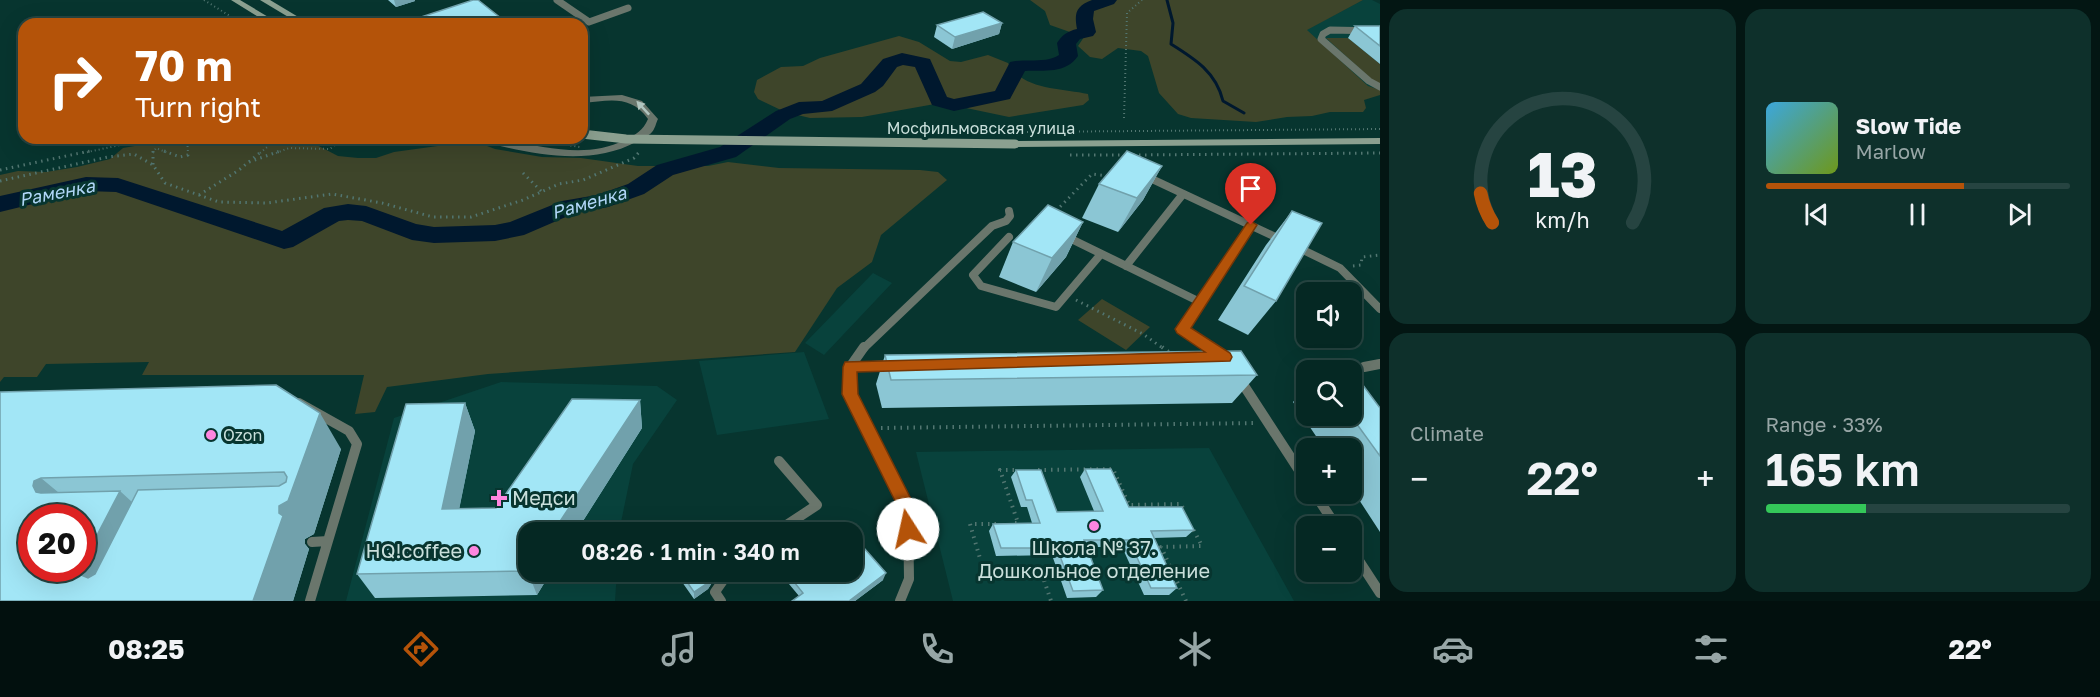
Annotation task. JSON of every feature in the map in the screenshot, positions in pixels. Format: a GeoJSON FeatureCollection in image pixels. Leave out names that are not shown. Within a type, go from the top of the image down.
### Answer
{"type":"FeatureCollection","features":[{"type":"Feature","properties":{"kind":"street"},"geometry":{"type":"LineString","coordinates":[[235,0],[266,18]]}},
{"type":"Feature","properties":{"kind":"street"},"geometry":{"type":"LineString","coordinates":[[264,0],[296,18]]}},
{"type":"Feature","properties":{"kind":"street"},"geometry":{"type":"LineString","coordinates":[[505,144],[568,153],[591,152],[619,146],[648,131],[653,119],[647,109],[637,100],[620,97],[588,100]]}},
{"type":"Feature","properties":{"kind":"street","name":"Мосфильмовская улица"},"geometry":{"type":"LineString","coordinates":[[588,135],[626,139],[1016,144],[1380,141]]}},
{"type":"Feature","properties":{"kind":"lane"},"geometry":{"type":"LineString","coordinates":[[557,0],[583,18]]}},
{"type":"Feature","properties":{"kind":"lane"},"geometry":{"type":"LineString","coordinates":[[588,21],[628,8]]}},
{"type":"Feature","properties":{"kind":"lane"},"geometry":{"type":"LineString","coordinates":[[1380,31],[1330,30],[1323,34],[1321,39],[1369,81],[1380,87]]}},
{"type":"Feature","properties":{"kind":"lane"},"geometry":{"type":"LineString","coordinates":[[1154,180],[1340,268],[1380,309]]}},
{"type":"Feature","properties":{"kind":"lane"},"geometry":{"type":"LineString","coordinates":[[1126,266],[1183,194]]}},
{"type":"Feature","properties":{"kind":"lane"},"geometry":{"type":"LineString","coordinates":[[900,601],[909,579],[908,509],[850,394],[850,367],[863,348],[929,284],[992,226],[1006,221],[1010,216],[1009,211]]}},
{"type":"Feature","properties":{"kind":"lane"},"geometry":{"type":"LineString","coordinates":[[1251,225],[1182,329],[1224,357],[1296,465]]}},
{"type":"Feature","properties":{"kind":"lane"},"geometry":{"type":"LineString","coordinates":[[1052,230],[1200,302]]}},
{"type":"Feature","properties":{"kind":"lane"},"geometry":{"type":"LineString","coordinates":[[1009,237],[973,274],[981,286],[1056,307],[1101,254]]}},
{"type":"Feature","properties":{"kind":"lane"},"geometry":{"type":"LineString","coordinates":[[1204,356],[1241,358]]}},
{"type":"Feature","properties":{"kind":"lane"},"geometry":{"type":"LineString","coordinates":[[1364,367],[1380,364]]}},
{"type":"Feature","properties":{"kind":"lane"},"geometry":{"type":"LineString","coordinates":[[850,367],[902,365]]}},
{"type":"Feature","properties":{"kind":"lane"},"geometry":{"type":"LineString","coordinates":[[286,401],[308,406],[349,431],[356,440],[355,453],[310,601]]}},
{"type":"Feature","properties":{"kind":"lane"},"geometry":{"type":"LineString","coordinates":[[779,461],[817,505],[791,522]]}},
{"type":"Feature","properties":{"kind":"lane"},"geometry":{"type":"LineString","coordinates":[[312,542],[328,541]]}},
{"type":"Feature","properties":{"kind":"lane"},"geometry":{"type":"LineString","coordinates":[[1362,565],[1380,593]]}},
{"type":"Feature","properties":{"kind":"lane"},"geometry":{"type":"LineString","coordinates":[[721,601],[716,592],[722,582]]}},
{"type":"Feature","properties":{"kind":"path"},"geometry":{"type":"LineString","coordinates":[[204,0],[233,18]]}},
{"type":"Feature","properties":{"kind":"path"},"geometry":{"type":"LineString","coordinates":[[1124,118],[1127,13],[1142,0]]}},
{"type":"Feature","properties":{"kind":"path"},"geometry":{"type":"LineString","coordinates":[[1011,132],[1380,129]]}},
{"type":"Feature","properties":{"kind":"path"},"geometry":{"type":"LineString","coordinates":[[0,170],[124,144]]}},
{"type":"Feature","properties":{"kind":"path"},"geometry":{"type":"LineString","coordinates":[[153,165],[153,150],[156,148],[180,157],[188,155],[187,144]]}},
{"type":"Feature","properties":{"kind":"path"},"geometry":{"type":"LineString","coordinates":[[199,195],[249,162],[271,144]]}},
{"type":"Feature","properties":{"kind":"path"},"geometry":{"type":"LineString","coordinates":[[249,162],[289,148],[330,149],[336,144]]}},
{"type":"Feature","properties":{"kind":"path"},"geometry":{"type":"LineString","coordinates":[[0,181],[108,157],[134,154],[153,165],[165,183],[219,202],[267,203],[332,194],[382,202],[433,217],[471,217],[559,184],[583,180],[634,158],[643,149]]}},
{"type":"Feature","properties":{"kind":"path"},"geometry":{"type":"LineString","coordinates":[[1064,155],[1380,153]]}},
{"type":"Feature","properties":{"kind":"path"},"geometry":{"type":"LineString","coordinates":[[1136,155],[1154,180]]}},
{"type":"Feature","properties":{"kind":"path"},"geometry":{"type":"LineString","coordinates":[[523,173],[542,192]]}},
{"type":"Feature","properties":{"kind":"path"},"geometry":{"type":"LineString","coordinates":[[1050,216],[1092,174],[1112,176]]}},
{"type":"Feature","properties":{"kind":"path"},"geometry":{"type":"LineString","coordinates":[[1340,268],[1361,265],[1362,257],[1380,255]]}},
{"type":"Feature","properties":{"kind":"path"},"geometry":{"type":"LineString","coordinates":[[1067,294],[1143,334],[1176,357]]}},
{"type":"Feature","properties":{"kind":"path"},"geometry":{"type":"LineString","coordinates":[[868,428],[1269,423]]}},
{"type":"Feature","properties":{"kind":"path"},"geometry":{"type":"LineString","coordinates":[[1034,470],[1113,469],[1129,505],[1180,504],[1186,514]]}},
{"type":"Feature","properties":{"kind":"path"},"geometry":{"type":"LineString","coordinates":[[1023,470],[1000,470],[1018,523],[970,524],[984,572],[1041,571],[1051,601]]}},
{"type":"Feature","properties":{"kind":"path"},"geometry":{"type":"LineString","coordinates":[[1186,601],[1161,547],[1202,546],[1191,525]]}},
{"type":"Feature","properties":{"kind":"shaded area"},"geometry":{"type":"Polygon","coordinates":[[[1363,0],[1372,0],[1380,4],[1380,95],[1285,41],[1363,0]]]}},
{"type":"Feature","properties":{"kind":"shaded area"},"geometry":{"type":"Polygon","coordinates":[[[873,273],[892,283],[824,355],[805,343],[873,273]]]}},
{"type":"Feature","properties":{"kind":"shaded area"},"geometry":{"type":"Polygon","coordinates":[[[804,352],[829,419],[717,435],[699,361],[804,352]]]}},
{"type":"Feature","properties":{"kind":"shaded area","name":"Медси"},"geometry":{"type":"Polygon","coordinates":[[[501,382],[657,386],[677,400],[633,464],[621,522],[518,522],[518,582],[616,582],[615,601],[346,601],[394,418],[501,382]]]}},
{"type":"Feature","properties":{"kind":"shaded area","name":"Школа № 37. Дошкольное отделение"},"geometry":{"type":"Polygon","coordinates":[[[1209,448],[1294,601],[953,601],[916,452],[1209,448]]]}},
{"type":"Feature","properties":{"kind":"green space"},"geometry":{"type":"Polygon","coordinates":[[[1030,0],[1363,0],[1307,30],[1368,86],[1380,90],[1380,95],[1364,100],[1366,108],[1363,112],[1330,112],[1256,122],[1191,118],[1178,114],[1159,93],[1148,56],[1141,51],[1118,48],[1102,59],[1090,57],[1078,46],[1084,37],[1050,25],[1045,11],[1030,0]]]}},
{"type":"Feature","properties":{"kind":"green space"},"geometry":{"type":"Polygon","coordinates":[[[899,36],[919,42],[950,61],[961,62],[988,55],[1008,63],[1014,72],[1032,83],[1088,94],[1089,100],[1083,105],[1009,117],[947,104],[935,104],[862,117],[810,118],[785,112],[758,99],[754,92],[757,80],[781,67],[803,66],[820,58],[899,36]]]}},
{"type":"Feature","properties":{"kind":"green space"},"geometry":{"type":"Polygon","coordinates":[[[1326,38],[1348,38],[1380,64],[1380,87],[1326,38]]]}},
{"type":"Feature","properties":{"kind":"green space"},"geometry":{"type":"Polygon","coordinates":[[[146,144],[315,144],[338,156],[376,158],[394,152],[452,144],[482,144],[495,149],[542,157],[581,158],[638,166],[708,166],[728,162],[779,168],[920,170],[938,172],[947,180],[881,235],[872,262],[837,288],[795,352],[488,374],[387,387],[375,412],[355,414],[364,375],[142,375],[149,362],[46,364],[37,377],[4,377],[0,382],[0,175],[18,171],[46,172],[77,167],[110,159],[123,148],[146,144]]]}},
{"type":"Feature","properties":{"kind":"green space"},"geometry":{"type":"Polygon","coordinates":[[[1102,299],[1150,327],[1126,350],[1078,320],[1102,299]]]}},
{"type":"Feature","properties":{"kind":"building"},"geometry":{"type":"Polygon","coordinates":[[[478,0],[501,18],[418,18],[478,0]]]}},
{"type":"Feature","properties":{"kind":"building"},"geometry":{"type":"Polygon","coordinates":[[[983,12],[1002,23],[955,37],[937,25],[983,12]]]}},
{"type":"Feature","properties":{"kind":"building"},"geometry":{"type":"Polygon","coordinates":[[[1355,26],[1380,26],[1380,46],[1355,26]]]}},
{"type":"Feature","properties":{"kind":"building"},"geometry":{"type":"Polygon","coordinates":[[[1127,151],[1162,166],[1137,198],[1099,184],[1127,151]]]}},
{"type":"Feature","properties":{"kind":"building"},"geometry":{"type":"Polygon","coordinates":[[[1048,205],[1083,222],[1052,258],[1013,242],[1048,205]]]}},
{"type":"Feature","properties":{"kind":"building"},"geometry":{"type":"Polygon","coordinates":[[[1292,211],[1322,223],[1276,301],[1244,286],[1292,211]]]}},
{"type":"Feature","properties":{"kind":"building"},"geometry":{"type":"Polygon","coordinates":[[[1241,351],[1257,375],[891,380],[885,355],[1241,351]]]}},
{"type":"Feature","properties":{"kind":"building"},"geometry":{"type":"Polygon","coordinates":[[[1362,384],[1380,408],[1380,456],[1358,426],[1362,426],[1362,384]]]}},
{"type":"Feature","properties":{"kind":"building"},"geometry":{"type":"Polygon","coordinates":[[[276,385],[320,413],[288,501],[279,506],[279,513],[283,516],[253,601],[0,601],[0,392],[276,385]]]}},
{"type":"Feature","properties":{"kind":"building"},"geometry":{"type":"Polygon","coordinates":[[[572,399],[640,400],[560,522],[518,522],[518,571],[357,574],[406,404],[465,403],[442,509],[496,508],[572,399]]]}},
{"type":"Feature","properties":{"kind":"building"},"geometry":{"type":"Polygon","coordinates":[[[1085,469],[1111,469],[1129,507],[1182,507],[1194,530],[1151,531],[1177,588],[1151,588],[1129,540],[1084,540],[1103,590],[1073,591],[1057,548],[1001,548],[993,524],[1040,523],[1032,500],[1026,500],[1016,470],[1041,470],[1057,512],[1103,511],[1085,469]]]}},
{"type":"Feature","properties":{"kind":"building"},"geometry":{"type":"Polygon","coordinates":[[[863,549],[886,573],[849,601],[792,601],[803,593],[794,582],[863,582],[863,549]]]}},
{"type":"Feature","properties":{"kind":"building"},"geometry":{"type":"Polygon","coordinates":[[[687,582],[709,582],[694,592],[687,582]]]}},
{"type":"Feature","properties":{"kind":"waterway","name":"Раменка"},"geometry":{"type":"LineString","coordinates":[[0,204],[86,184],[118,185],[284,241],[333,214],[348,212],[366,214],[412,232],[434,235],[495,233],[515,229],[570,206],[600,202],[636,189],[665,170],[728,152],[783,115],[799,108],[825,107],[868,88],[876,82],[881,72],[890,63],[902,59],[923,63],[939,101],[954,105],[1003,95],[1017,66],[1052,65],[1064,61],[1069,56],[1066,43],[1074,35],[1087,32],[1084,19],[1086,8],[1108,0]]}},
{"type":"Feature","properties":{"kind":"waterway"},"geometry":{"type":"LineString","coordinates":[[1167,0],[1173,23],[1171,44],[1210,74],[1223,101],[1244,113]]}},
{"type":"Feature","properties":{"kind":"place","name":"Ozon"},"geometry":{"type":"Point","coordinates":[211,435]}},
{"type":"Feature","properties":{"kind":"place","name":"Медси"},"geometry":{"type":"Point","coordinates":[499,498]}},
{"type":"Feature","properties":{"kind":"place","name":"Школа № 37. Дошкольное отделение"},"geometry":{"type":"Point","coordinates":[1094,526]}},
{"type":"Feature","properties":{"kind":"place","name":"HQ!coffee"},"geometry":{"type":"Point","coordinates":[474,551]}},
{"type":"Feature","properties":{"kind":"route"},"geometry":{"type":"LineString","coordinates":[[908,529],[908,509],[850,394],[850,367],[1190,356],[1224,357],[1217,350],[1182,329],[1251,225]]}}]}
